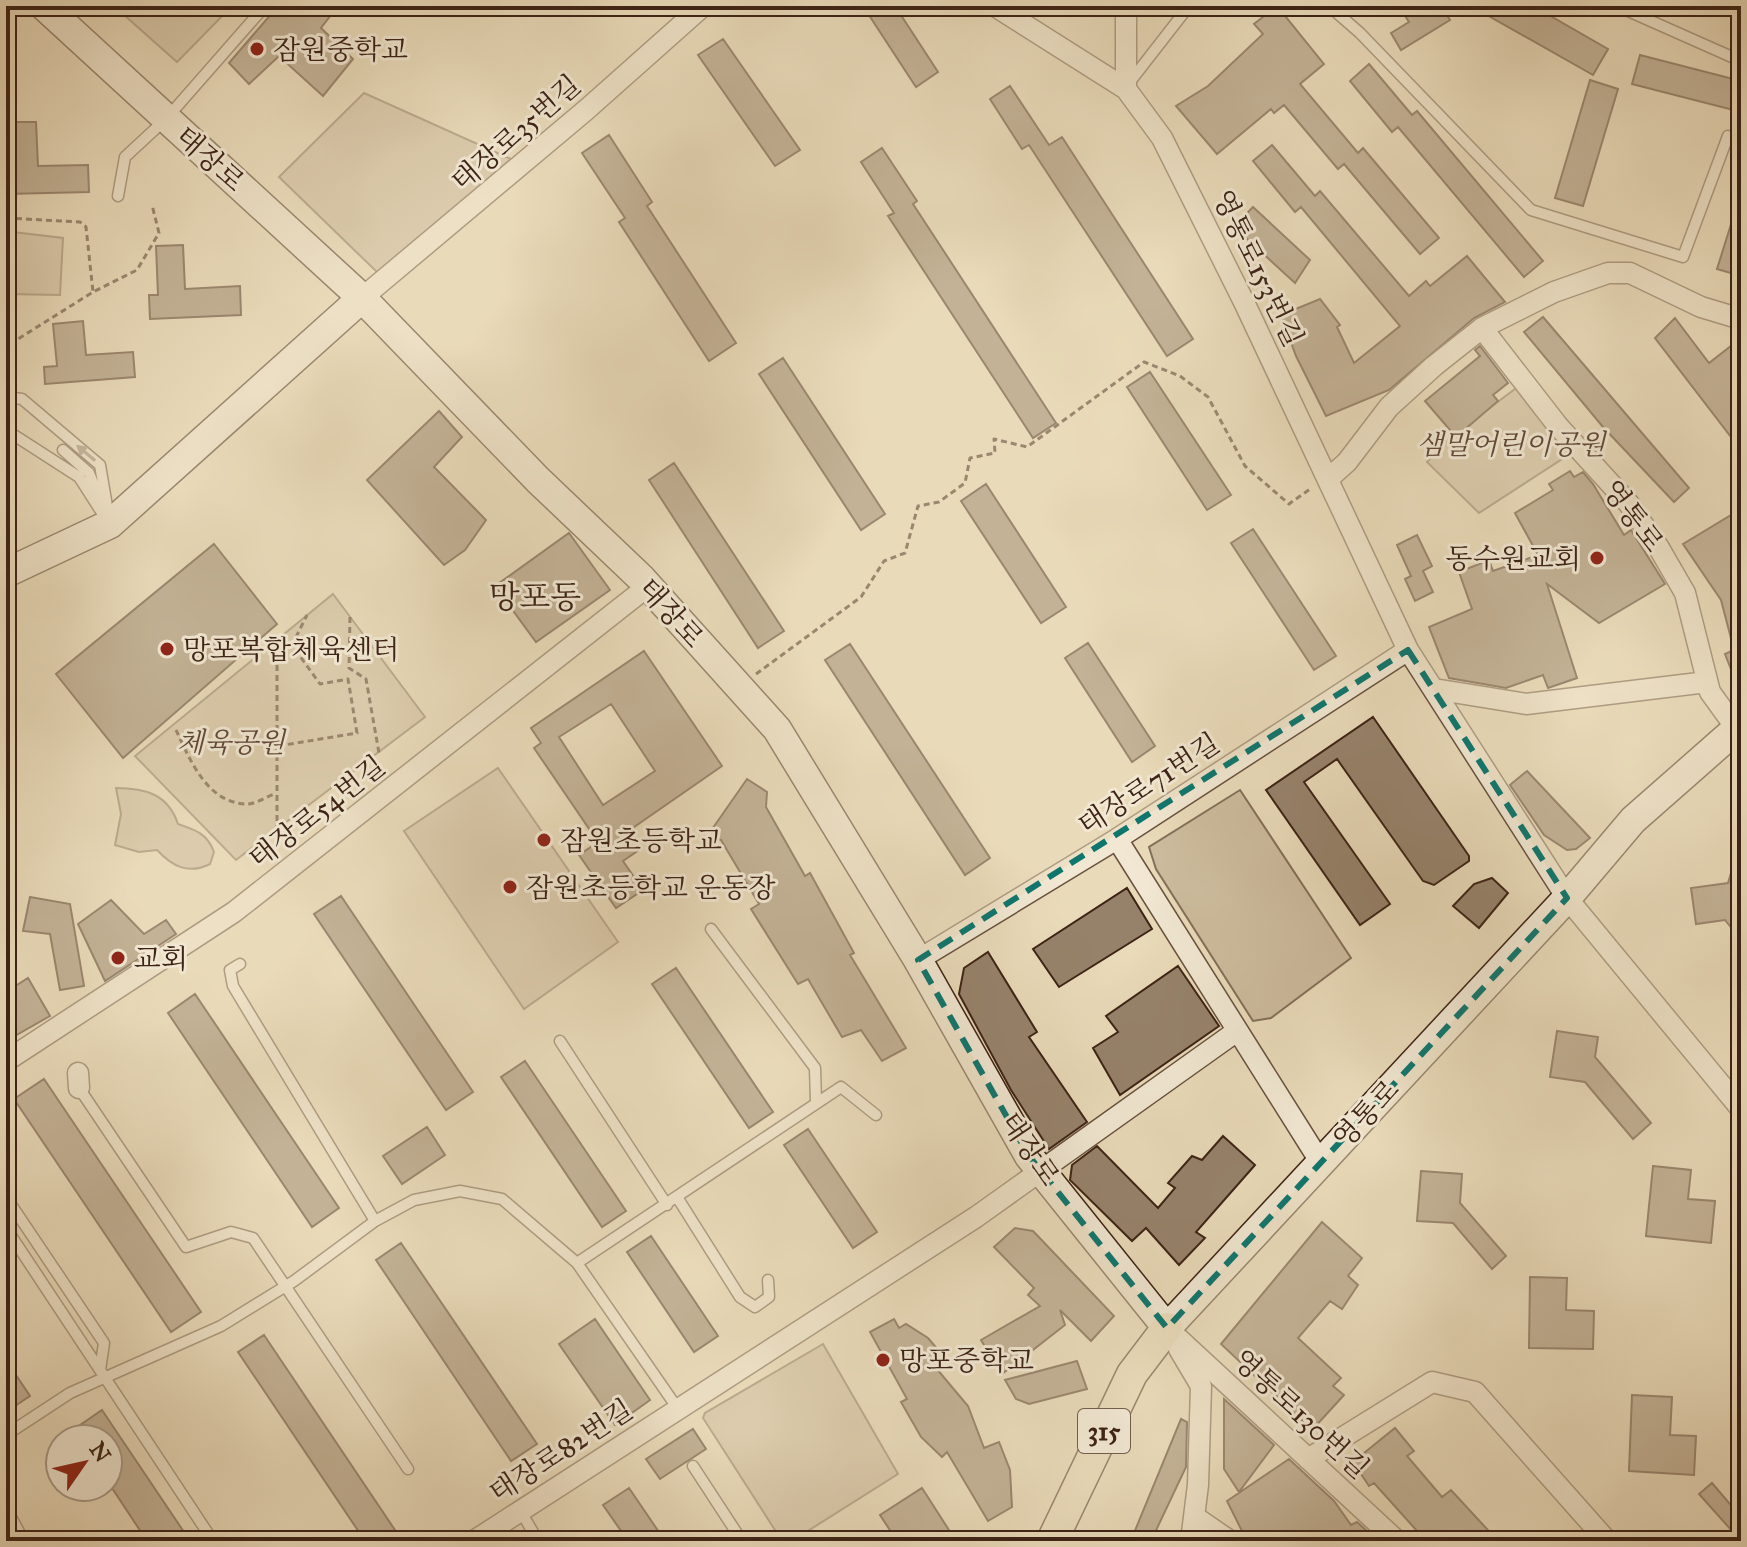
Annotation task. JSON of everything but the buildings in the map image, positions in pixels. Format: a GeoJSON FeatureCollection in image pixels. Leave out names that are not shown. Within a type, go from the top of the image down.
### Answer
{"type":"FeatureCollection","features":[{"type":"Feature","properties":{"kind":"main road","name":"영통로"},"geometry":{"type":"LineString","coordinates":[[1052,1541],[1132,1374],[1167,1328]]}},
{"type":"Feature","properties":{"kind":"street","name":"태장로"},"geometry":{"type":"LineString","coordinates":[[44,6],[362,298],[538,480],[647,587],[777,729],[918,960],[1029,1156],[1167,1328]]}},
{"type":"Feature","properties":{"kind":"street","name":"태장로35번길"},"geometry":{"type":"LineString","coordinates":[[362,298],[575,120],[703,6]]}},
{"type":"Feature","properties":{"kind":"street","name":"영통로153번길"},"geometry":{"type":"LineString","coordinates":[[995,6],[1126,88],[1162,138],[1322,481],[1408,650],[1567,898],[1741,1109]]}},
{"type":"Feature","properties":{"kind":"street"},"geometry":{"type":"LineString","coordinates":[[1126,6],[1126,88]]}},
{"type":"Feature","properties":{"kind":"street"},"geometry":{"type":"LineString","coordinates":[[1322,481],[1347,462],[1389,407],[1482,328],[1554,292],[1608,273],[1630,273],[1701,307],[1741,319]]}},
{"type":"Feature","properties":{"kind":"street"},"geometry":{"type":"LineString","coordinates":[[6,573],[110,524],[362,298]]}},
{"type":"Feature","properties":{"kind":"street","name":"영통로"},"geometry":{"type":"LineString","coordinates":[[1167,1328],[1567,898],[1633,820],[1739,726],[1710,692],[1685,593],[1659,548],[1629,504],[1558,426],[1482,328]]}},
{"type":"Feature","properties":{"kind":"street","name":"태장로54번길"},"geometry":{"type":"LineString","coordinates":[[6,1061],[234,912],[647,587]]}},
{"type":"Feature","properties":{"kind":"street","name":"태장로71번길"},"geometry":{"type":"LineString","coordinates":[[918,960],[1117,839],[1408,650]]}},
{"type":"Feature","properties":{"kind":"street"},"geometry":{"type":"LineString","coordinates":[[1434,689],[1526,704],[1707,682]]}},
{"type":"Feature","properties":{"kind":"street"},"geometry":{"type":"LineString","coordinates":[[1117,839],[1321,1163]]}},
{"type":"Feature","properties":{"kind":"street","name":"태장로82번길"},"geometry":{"type":"LineString","coordinates":[[474,1541],[976,1217],[1237,1031]]}},
{"type":"Feature","properties":{"kind":"street"},"geometry":{"type":"LineString","coordinates":[[1167,1328],[1201,1386],[1195,1517],[1191,1541]]}},
{"type":"Feature","properties":{"kind":"street","name":"영통로130번길"},"geometry":{"type":"LineString","coordinates":[[1167,1328],[1397,1541]]}},
{"type":"Feature","properties":{"kind":"street"},"geometry":{"type":"LineString","coordinates":[[1308,1459],[1432,1382],[1475,1392],[1607,1541]]}},
{"type":"Feature","properties":{"kind":"street"},"geometry":{"type":"LineString","coordinates":[[1195,1517],[1230,1541]]}},
{"type":"Feature","properties":{"kind":"lane"},"geometry":{"type":"LineString","coordinates":[[118,196],[125,157],[166,119],[265,6]]}},
{"type":"Feature","properties":{"kind":"lane"},"geometry":{"type":"LineString","coordinates":[[1126,88],[1189,6]]}},
{"type":"Feature","properties":{"kind":"lane"},"geometry":{"type":"LineString","coordinates":[[1329,6],[1360,33],[1531,210],[1683,257],[1728,136],[1741,139]]}},
{"type":"Feature","properties":{"kind":"lane"},"geometry":{"type":"LineString","coordinates":[[1617,6],[1741,61]]}},
{"type":"Feature","properties":{"kind":"lane"},"geometry":{"type":"LineString","coordinates":[[6,397],[22,399],[100,465],[110,524]]}},
{"type":"Feature","properties":{"kind":"lane"},"geometry":{"type":"LineString","coordinates":[[6,430],[79,477],[110,524]]}},
{"type":"Feature","properties":{"kind":"lane"},"geometry":{"type":"LineString","coordinates":[[63,450],[89,473],[110,524]]}},
{"type":"Feature","properties":{"kind":"lane"},"geometry":{"type":"LineString","coordinates":[[711,929],[815,1068],[816,1101]]}},
{"type":"Feature","properties":{"kind":"lane"},"geometry":{"type":"LineString","coordinates":[[240,964],[230,970],[233,986],[375,1221]]}},
{"type":"Feature","properties":{"kind":"lane"},"geometry":{"type":"LineString","coordinates":[[560,1041],[667,1205]]}},
{"type":"Feature","properties":{"kind":"lane"},"geometry":{"type":"LineString","coordinates":[[78,1080],[186,1247],[231,1232],[253,1238],[408,1469]]}},
{"type":"Feature","properties":{"kind":"lane"},"geometry":{"type":"LineString","coordinates":[[577,1263],[841,1087],[876,1115]]}},
{"type":"Feature","properties":{"kind":"lane"},"geometry":{"type":"LineString","coordinates":[[6,1435],[102,1374],[221,1326],[285,1286],[375,1221],[414,1200],[460,1191],[502,1199],[577,1263],[678,1409]]}},
{"type":"Feature","properties":{"kind":"lane"},"geometry":{"type":"LineString","coordinates":[[6,1197],[104,1343],[102,1374]]}},
{"type":"Feature","properties":{"kind":"lane"},"geometry":{"type":"LineString","coordinates":[[677,1197],[740,1297],[755,1307],[769,1297],[768,1280]]}},
{"type":"Feature","properties":{"kind":"lane"},"geometry":{"type":"LineString","coordinates":[[6,1228],[213,1541]]}},
{"type":"Feature","properties":{"kind":"lane"},"geometry":{"type":"LineString","coordinates":[[693,1466],[742,1541]]}},
{"type":"Feature","properties":{"kind":"lane"},"geometry":{"type":"LineString","coordinates":[[6,1508],[24,1541]]}},
{"type":"Feature","properties":{"kind":"lane"},"geometry":{"type":"LineString","coordinates":[[520,1510],[538,1541]]}},
{"type":"Feature","properties":{"kind":"path"},"geometry":{"type":"LineString","coordinates":[[6,377],[13,363],[8,342],[137,270],[159,233],[152,205]]}},
{"type":"Feature","properties":{"kind":"path"},"geometry":{"type":"LineString","coordinates":[[6,218],[80,222],[86,227],[93,292]]}},
{"type":"Feature","properties":{"kind":"path"},"geometry":{"type":"LineString","coordinates":[[746,681],[861,597],[884,561],[905,553],[918,506],[939,502],[965,483],[970,458],[995,453],[994,439],[1027,447],[1144,362],[1180,376],[1208,397],[1245,466],[1289,504],[1322,481]]}},
{"type":"Feature","properties":{"kind":"path"},"geometry":{"type":"LineString","coordinates":[[278,746],[357,733],[348,679],[320,684],[292,645],[307,615]]}},
{"type":"Feature","properties":{"kind":"path"},"geometry":{"type":"LineString","coordinates":[[350,617],[349,668],[366,679],[379,753]]}},
{"type":"Feature","properties":{"kind":"path"},"geometry":{"type":"LineString","coordinates":[[277,639],[277,831]]}},
{"type":"Feature","properties":{"kind":"path"},"geometry":{"type":"LineString","coordinates":[[176,730],[192,766],[219,797],[247,805],[274,794]]}},
{"type":"Feature","properties":{"kind":"highlighted area"},"geometry":{"type":"Polygon","coordinates":[[[1408,650],[1567,898],[1167,1328],[1029,1156],[918,960],[1408,650]]]}},
{"type":"Feature","properties":{"kind":"green space"},"geometry":{"type":"Polygon","coordinates":[[[114,6],[232,6],[177,62],[114,6]]]}},
{"type":"Feature","properties":{"kind":"green space"},"geometry":{"type":"Polygon","coordinates":[[[364,93],[511,159],[379,274],[279,177],[364,93]]]}},
{"type":"Feature","properties":{"kind":"green space"},"geometry":{"type":"Polygon","coordinates":[[[13,232],[63,238],[60,295],[6,294],[13,232]]]}},
{"type":"Feature","properties":{"kind":"green space","name":"샘말어린이공원"},"geometry":{"type":"Polygon","coordinates":[[[1519,386],[1573,452],[1479,513],[1427,462],[1450,438],[1519,386]]]}},
{"type":"Feature","properties":{"kind":"green space","name":"체육공원"},"geometry":{"type":"Polygon","coordinates":[[[333,594],[425,717],[236,860],[135,756],[333,594]]]}},
{"type":"Feature","properties":{"kind":"green space","name":"잠원초등학교 운동장"},"geometry":{"type":"Polygon","coordinates":[[[498,768],[618,942],[524,1009],[404,831],[498,768]]]}},
{"type":"Feature","properties":{"kind":"green space"},"geometry":{"type":"Polygon","coordinates":[[[116,788],[146,791],[162,799],[178,824],[195,830],[208,840],[214,852],[210,864],[188,869],[175,864],[157,850],[139,852],[115,845],[121,814],[116,788]]]}},
{"type":"Feature","properties":{"kind":"green space"},"geometry":{"type":"Polygon","coordinates":[[[1240,790],[1351,958],[1271,1018],[1253,1021],[1156,869],[1149,847],[1240,790]]]}},
{"type":"Feature","properties":{"kind":"green space"},"geometry":{"type":"Polygon","coordinates":[[[823,1344],[898,1474],[792,1541],[782,1541],[703,1418],[705,1413],[823,1344]]]}},
{"type":"Feature","properties":{"kind":"place","name":"잠원중학교"},"geometry":{"type":"Point","coordinates":[257,49]}},
{"type":"Feature","properties":{"kind":"place","name":"동수원교회"},"geometry":{"type":"Point","coordinates":[1597,558]}},
{"type":"Feature","properties":{"kind":"place","name":"망포복합체육센터"},"geometry":{"type":"Point","coordinates":[167,649]}},
{"type":"Feature","properties":{"kind":"place","name":"잠원초등학교"},"geometry":{"type":"Point","coordinates":[544,840]}},
{"type":"Feature","properties":{"kind":"place","name":"잠원초등학교 운동장"},"geometry":{"type":"Point","coordinates":[510,887]}},
{"type":"Feature","properties":{"kind":"place","name":"교회"},"geometry":{"type":"Point","coordinates":[118,958]}},
{"type":"Feature","properties":{"kind":"place","name":"망포중학교"},"geometry":{"type":"Point","coordinates":[883,1360]}},
{"type":"Feature","properties":{"kind":"district","name":"망포동"},"geometry":{"type":"Point","coordinates":[535,597]}}]}
